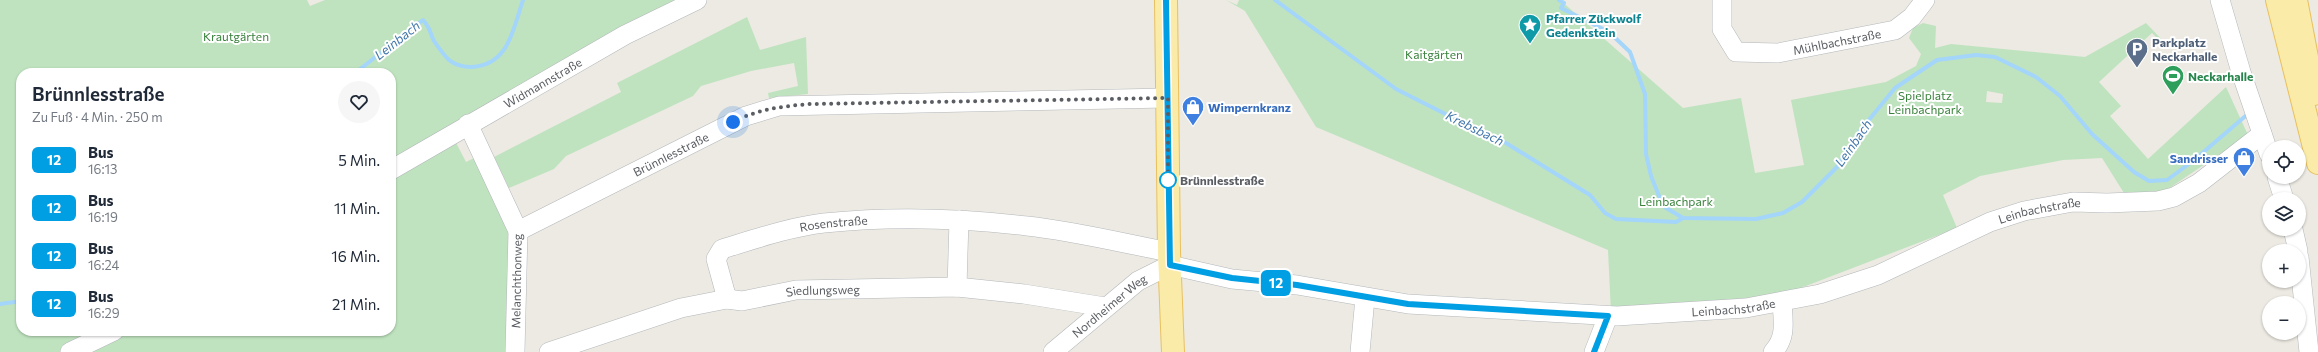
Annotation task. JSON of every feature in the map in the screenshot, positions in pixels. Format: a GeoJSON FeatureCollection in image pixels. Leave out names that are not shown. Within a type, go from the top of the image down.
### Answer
{"type":"FeatureCollection","features":[{"type":"Feature","properties":{"kind":"main road"},"geometry":{"type":"LineString","coordinates":[[1166,0],[1173,352]]}},
{"type":"Feature","properties":{"kind":"main road"},"geometry":{"type":"LineString","coordinates":[[2277,0],[2318,163]]}},
{"type":"Feature","properties":{"kind":"main road"},"geometry":{"type":"LineString","coordinates":[[2296,0],[2318,119]]}},
{"type":"Feature","properties":{"kind":"street","name":"Widmannstraße"},"geometry":{"type":"LineString","coordinates":[[396,167],[468,124],[625,35],[697,0]]}},
{"type":"Feature","properties":{"kind":"street","name":"Mühlbachstraße"},"geometry":{"type":"LineString","coordinates":[[1722,0],[1722,29],[1736,52],[1778,53],[1895,30],[1912,17],[1923,5],[1925,0]]}},
{"type":"Feature","properties":{"kind":"street"},"geometry":{"type":"LineString","coordinates":[[2220,0],[2248,95],[2264,140]]}},
{"type":"Feature","properties":{"kind":"street","name":"Brünnlesstraße"},"geometry":{"type":"LineString","coordinates":[[518,231],[746,116],[779,106],[1168,98]]}},
{"type":"Feature","properties":{"kind":"street","name":"Melanchthonweg"},"geometry":{"type":"LineString","coordinates":[[468,124],[518,231],[515,352]]}},
{"type":"Feature","properties":{"kind":"street","name":"Leinbachstraße"},"geometry":{"type":"LineString","coordinates":[[1170,258],[1232,278],[1297,285],[1408,304],[1608,316],[1746,308],[1820,294],[1878,275],[1990,222],[2024,211],[2073,202],[2144,202],[2174,197],[2199,183],[2260,129]]}},
{"type":"Feature","properties":{"kind":"street","name":"Rosenstraße"},"geometry":{"type":"LineString","coordinates":[[727,299],[716,259],[722,249],[774,233],[823,223],[868,219],[959,220],[1028,226],[1170,258]]}},
{"type":"Feature","properties":{"kind":"street"},"geometry":{"type":"LineString","coordinates":[[957,287],[959,220]]}},
{"type":"Feature","properties":{"kind":"street","name":"Nordheimer Weg"},"geometry":{"type":"LineString","coordinates":[[1053,352],[1105,307],[1170,258]]}},
{"type":"Feature","properties":{"kind":"street","name":"Siedlungsweg"},"geometry":{"type":"LineString","coordinates":[[549,352],[681,308],[727,299],[742,301],[796,290],[957,287],[1024,294],[1105,307]]}},
{"type":"Feature","properties":{"kind":"street"},"geometry":{"type":"LineString","coordinates":[[2302,288],[2309,352]]}},
{"type":"Feature","properties":{"kind":"street"},"geometry":{"type":"LineString","coordinates":[[1360,352],[1366,298]]}},
{"type":"Feature","properties":{"kind":"street"},"geometry":{"type":"LineString","coordinates":[[1773,352],[1780,344],[1784,336],[1782,302]]}},
{"type":"Feature","properties":{"kind":"street"},"geometry":{"type":"LineString","coordinates":[[1594,352],[1608,316]]}},
{"type":"Feature","properties":{"kind":"street"},"geometry":{"type":"LineString","coordinates":[[70,352],[104,336]]}},
{"type":"Feature","properties":{"kind":"green space","name":"Krautgärten"},"geometry":{"type":"Polygon","coordinates":[[[0,0],[307,0],[310,6],[325,0],[678,0],[453,137],[466,162],[480,155],[515,231],[512,352],[0,352],[0,0]]]}},
{"type":"Feature","properties":{"kind":"green space","name":"Leinbachpark"},"geometry":{"type":"Polygon","coordinates":[[[1226,0],[1237,5],[1239,0],[1560,0],[1683,108],[1741,98],[1755,173],[1804,165],[1791,100],[1886,82],[1916,66],[1921,54],[1909,38],[1913,28],[1923,23],[1936,26],[1935,48],[1951,44],[2085,57],[2146,23],[2165,43],[2164,45],[2152,33],[2099,82],[2121,106],[2110,116],[2148,159],[2226,87],[2248,135],[2165,191],[2124,193],[2102,158],[2063,160],[1980,176],[1943,195],[1957,228],[1785,294],[1611,312],[1608,250],[1316,127],[1245,11],[1226,0]],[[1987,91],[1986,102],[2002,103],[2003,94],[1987,91]]]}},
{"type":"Feature","properties":{"kind":"green space"},"geometry":{"type":"Polygon","coordinates":[[[747,17],[760,50],[806,37],[808,94],[769,98],[768,93],[798,86],[794,63],[751,71],[701,86],[693,96],[566,156],[554,169],[509,188],[494,157],[621,92],[617,83],[747,17]]]}},
{"type":"Feature","properties":{"kind":"waterway","name":"Leinbach"},"geometry":{"type":"LineString","coordinates":[[361,68],[423,20],[426,23],[434,41],[451,62],[466,67],[484,65],[494,60],[502,53],[508,44],[523,0]]}},
{"type":"Feature","properties":{"kind":"waterway","name":"Krebsbach"},"geometry":{"type":"LineString","coordinates":[[1275,0],[1396,89],[1491,137],[1501,140],[1590,195],[1605,213],[1616,219],[1676,222],[1683,218]]}},
{"type":"Feature","properties":{"kind":"waterway","name":"Leinbach"},"geometry":{"type":"LineString","coordinates":[[1559,0],[1564,3],[1561,8],[1609,32],[1630,52],[1645,94],[1646,154],[1651,176],[1663,206],[1683,218],[1756,219],[1783,213],[1802,202],[1838,166],[1859,132],[1895,88],[1937,60],[1976,55],[1995,57],[2036,77],[2060,96],[2092,134],[2134,172],[2149,181],[2167,180],[2193,161],[2249,113]]}},
{"type":"Feature","properties":{"kind":"waterway","name":"Leinbach"},"geometry":{"type":"LineString","coordinates":[[0,304],[16,302]]}},
{"type":"Feature","properties":{"kind":"bus line","name":"12"},"geometry":{"type":"LineString","coordinates":[[1166,0],[1170,265],[1232,278],[1297,285],[1408,304],[1521,310],[1553,314],[1608,316],[1594,352]]}},
{"type":"Feature","properties":{"kind":"place","name":"Pfarrer Zückwolf Gedenkstein"},"geometry":{"type":"Point","coordinates":[1530,44]}},
{"type":"Feature","properties":{"kind":"place","name":"Parkplatz Neckarhalle"},"geometry":{"type":"Point","coordinates":[2137,68]}},
{"type":"Feature","properties":{"kind":"place","name":"Neckarhalle"},"geometry":{"type":"Point","coordinates":[2173,96]}},
{"type":"Feature","properties":{"kind":"place","name":"Wimpernkranz"},"geometry":{"type":"Point","coordinates":[1193,126]}},
{"type":"Feature","properties":{"kind":"place","name":"Sandrisser"},"geometry":{"type":"Point","coordinates":[2244,178]}},
{"type":"Feature","properties":{"kind":"place","name":"Brünnlesstraße"},"geometry":{"type":"Point","coordinates":[1168,180]}},
{"type":"Feature","properties":{"kind":"route"},"geometry":{"type":"LineString","coordinates":[[733,122],[746,116],[779,106],[811,104],[1168,98],[1168,180]]}},
{"type":"Feature","properties":{"kind":"park label","name":"Kaitgärten"},"geometry":{"type":"Point","coordinates":[1434,54]}},
{"type":"Feature","properties":{"kind":"park label","name":"Spielplatz Leinbachpark"},"geometry":{"type":"Point","coordinates":[1925,102]}}]}
